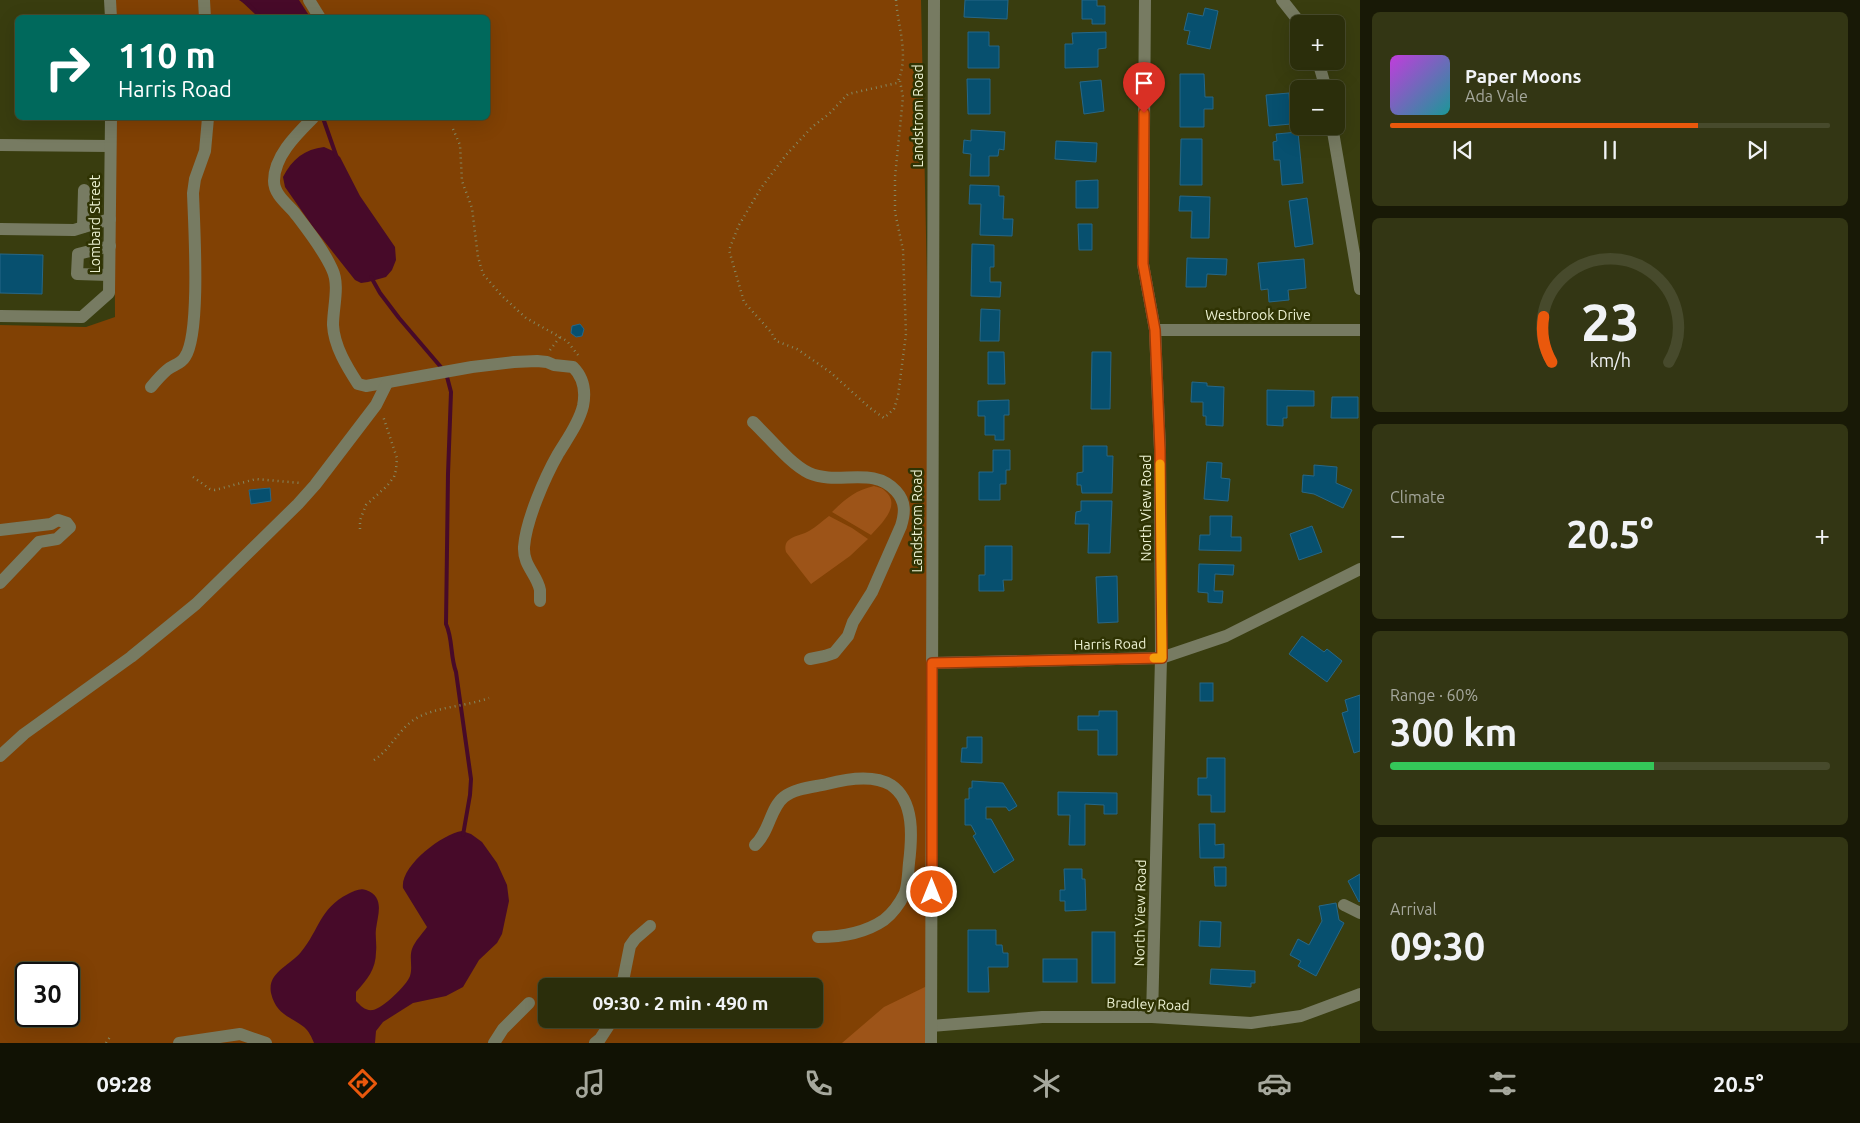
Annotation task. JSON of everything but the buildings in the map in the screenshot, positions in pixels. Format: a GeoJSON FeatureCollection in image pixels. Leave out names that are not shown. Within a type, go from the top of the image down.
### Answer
{"type":"FeatureCollection","features":[{"type":"Feature","properties":{"kind":"street"},"geometry":{"type":"LineString","coordinates":[[110,0],[111,15]]}},
{"type":"Feature","properties":{"kind":"street"},"geometry":{"type":"LineString","coordinates":[[204,0],[205,15]]}},
{"type":"Feature","properties":{"kind":"street"},"geometry":{"type":"LineString","coordinates":[[309,0],[318,15]]}},
{"type":"Feature","properties":{"kind":"street","name":"Landstrom Road"},"geometry":{"type":"LineString","coordinates":[[931,1043],[934,0]]}},
{"type":"Feature","properties":{"kind":"street","name":"North View Road"},"geometry":{"type":"LineString","coordinates":[[1146,0],[1143,264],[1155,330],[1160,450],[1162,658],[1152,1017]]}},
{"type":"Feature","properties":{"kind":"street"},"geometry":{"type":"LineString","coordinates":[[1282,0],[1294,15]]}},
{"type":"Feature","properties":{"kind":"street","name":"Lombard Street"},"geometry":{"type":"LineString","coordinates":[[85,320],[109,293],[111,120]]}},
{"type":"Feature","properties":{"kind":"street"},"geometry":{"type":"LineString","coordinates":[[151,387],[166,370],[180,364],[185,358],[192,341],[194,282],[193,193],[195,179],[205,151],[208,120]]}},
{"type":"Feature","properties":{"kind":"street"},"geometry":{"type":"LineString","coordinates":[[311,120],[292,141],[280,158],[274,180],[275,187],[334,271],[336,283],[333,327],[340,350],[352,376],[358,384],[366,386],[472,367],[530,361],[573,367],[580,374],[583,383],[583,407],[576,424],[540,489],[526,535],[524,549],[526,562],[540,590],[540,601]]}},
{"type":"Feature","properties":{"kind":"street"},"geometry":{"type":"LineString","coordinates":[[1334,135],[1360,289]]}},
{"type":"Feature","properties":{"kind":"street"},"geometry":{"type":"LineString","coordinates":[[0,144],[110,146]]}},
{"type":"Feature","properties":{"kind":"street"},"geometry":{"type":"LineString","coordinates":[[83,228],[84,190]]}},
{"type":"Feature","properties":{"kind":"street"},"geometry":{"type":"LineString","coordinates":[[0,229],[74,230],[110,219]]}},
{"type":"Feature","properties":{"kind":"street"},"geometry":{"type":"LineString","coordinates":[[110,246],[78,254],[77,274],[110,275]]}},
{"type":"Feature","properties":{"kind":"street"},"geometry":{"type":"LineString","coordinates":[[0,316],[85,320]]}},
{"type":"Feature","properties":{"kind":"street"},"geometry":{"type":"LineString","coordinates":[[0,323],[85,320]]}},
{"type":"Feature","properties":{"kind":"street","name":"Westbrook Drive"},"geometry":{"type":"LineString","coordinates":[[1155,330],[1360,330]]}},
{"type":"Feature","properties":{"kind":"street"},"geometry":{"type":"LineString","coordinates":[[0,756],[24,734],[131,657],[196,604],[315,485],[376,405],[387,383]]}},
{"type":"Feature","properties":{"kind":"street"},"geometry":{"type":"LineString","coordinates":[[752,422],[803,470],[824,476],[866,476],[879,478],[890,484],[902,498],[904,516],[901,526],[872,592],[853,622],[848,636],[834,652],[826,656],[810,659]]}},
{"type":"Feature","properties":{"kind":"street"},"geometry":{"type":"LineString","coordinates":[[0,530],[51,524],[58,520],[70,525],[56,539],[43,541],[35,545],[0,583]]}},
{"type":"Feature","properties":{"kind":"street","name":"Harris Road"},"geometry":{"type":"LineString","coordinates":[[932,663],[1162,658],[1226,636],[1360,570]]}},
{"type":"Feature","properties":{"kind":"street"},"geometry":{"type":"LineString","coordinates":[[755,845],[763,838],[776,807],[784,797],[796,791],[837,781],[870,779],[880,780],[892,786],[897,792],[906,806],[911,827],[908,876],[906,890],[902,899],[884,920],[860,932],[818,937]]}},
{"type":"Feature","properties":{"kind":"street"},"geometry":{"type":"LineString","coordinates":[[1344,905],[1360,913]]}},
{"type":"Feature","properties":{"kind":"street"},"geometry":{"type":"LineString","coordinates":[[624,978],[630,946],[635,938],[650,926]]}},
{"type":"Feature","properties":{"kind":"street","name":"Bradley Road"},"geometry":{"type":"LineString","coordinates":[[931,1026],[1042,1017],[1152,1017],[1250,1023],[1301,1016],[1360,994]]}},
{"type":"Feature","properties":{"kind":"street"},"geometry":{"type":"LineString","coordinates":[[494,1043],[503,1028],[529,1003]]}},
{"type":"Feature","properties":{"kind":"street"},"geometry":{"type":"LineString","coordinates":[[595,1043],[608,1028]]}},
{"type":"Feature","properties":{"kind":"street"},"geometry":{"type":"LineString","coordinates":[[179,1043],[240,1034],[266,1043]]}},
{"type":"Feature","properties":{"kind":"path"},"geometry":{"type":"LineString","coordinates":[[896,0],[904,60],[897,83],[848,94],[829,114],[812,127],[786,155],[761,188],[739,225],[729,250],[744,302],[771,332],[776,341],[797,349],[830,372],[884,418],[894,408],[898,396],[906,334],[903,250],[895,212],[895,177],[903,97],[900,81]]}},
{"type":"Feature","properties":{"kind":"path"},"geometry":{"type":"LineString","coordinates":[[453,130],[460,145],[462,181],[472,208],[478,258],[484,274],[491,285],[526,318],[567,341],[576,350],[580,374]]}},
{"type":"Feature","properties":{"kind":"path"},"geometry":{"type":"LineString","coordinates":[[360,529],[360,520],[366,505],[387,486],[394,477],[396,470],[397,458],[384,419],[376,405]]}},
{"type":"Feature","properties":{"kind":"path"},"geometry":{"type":"LineString","coordinates":[[192,477],[210,489],[215,490],[256,479],[272,479],[315,485]]}},
{"type":"Feature","properties":{"kind":"path"},"geometry":{"type":"LineString","coordinates":[[374,760],[383,754],[397,736],[416,718],[427,713],[489,698]]}},
{"type":"Feature","properties":{"kind":"path"},"geometry":{"type":"LineString","coordinates":[[106,1043],[110,1037]]}},
{"type":"Feature","properties":{"kind":"shaded area"},"geometry":{"type":"Polygon","coordinates":[[[114,0],[921,0],[932,514],[926,1043],[0,1043],[0,325],[86,327],[115,317],[114,120],[490,120],[490,15],[114,15],[114,0]]]}},
{"type":"Feature","properties":{"kind":"shaded area"},"geometry":{"type":"Polygon","coordinates":[[[239,0],[299,0],[309,15],[259,15],[239,0]]]}},
{"type":"Feature","properties":{"kind":"shaded area"},"geometry":{"type":"Polygon","coordinates":[[[324,147],[340,157],[360,196],[395,247],[396,260],[392,270],[386,277],[361,283],[355,280],[313,227],[285,187],[283,177],[295,160],[311,150],[324,147]]]}},
{"type":"Feature","properties":{"kind":"shaded area"},"geometry":{"type":"Polygon","coordinates":[[[874,486],[884,490],[890,496],[891,508],[871,535],[832,512],[851,496],[874,486]]]}},
{"type":"Feature","properties":{"kind":"shaded area"},"geometry":{"type":"Polygon","coordinates":[[[829,516],[868,539],[850,556],[811,584],[786,552],[786,543],[792,538],[814,528],[829,516]]]}},
{"type":"Feature","properties":{"kind":"shaded area"},"geometry":{"type":"Polygon","coordinates":[[[462,831],[471,834],[482,842],[497,863],[507,885],[509,901],[502,934],[497,943],[479,960],[463,987],[446,996],[413,1003],[383,1022],[376,1031],[375,1043],[314,1043],[306,1029],[276,1006],[271,993],[271,986],[276,974],[297,957],[331,906],[352,892],[364,889],[376,897],[379,906],[376,958],[370,974],[356,992],[356,1001],[363,1008],[373,1010],[388,1001],[408,980],[411,973],[412,949],[427,927],[403,888],[404,879],[408,870],[424,852],[444,838],[462,831]]]}},
{"type":"Feature","properties":{"kind":"shaded area"},"geometry":{"type":"Polygon","coordinates":[[[927,986],[926,1043],[842,1043],[884,1007],[927,986]]]}},
{"type":"Feature","properties":{"kind":"waterway"},"geometry":{"type":"LineString","coordinates":[[243,0],[259,15]]}},
{"type":"Feature","properties":{"kind":"waterway"},"geometry":{"type":"LineString","coordinates":[[324,120],[337,158]]}},
{"type":"Feature","properties":{"kind":"waterway"},"geometry":{"type":"LineString","coordinates":[[371,277],[380,293],[399,318],[446,373],[451,392],[446,624],[456,672],[471,779],[463,835]]}},
{"type":"Feature","properties":{"kind":"slow traffic"},"geometry":{"type":"LineString","coordinates":[[1154,658],[1162,658],[1160,464]]}},
{"type":"Feature","properties":{"kind":"route"},"geometry":{"type":"LineString","coordinates":[[932,892],[932,663],[1162,658],[1160,450],[1155,330],[1143,264],[1144,113]]}}]}
